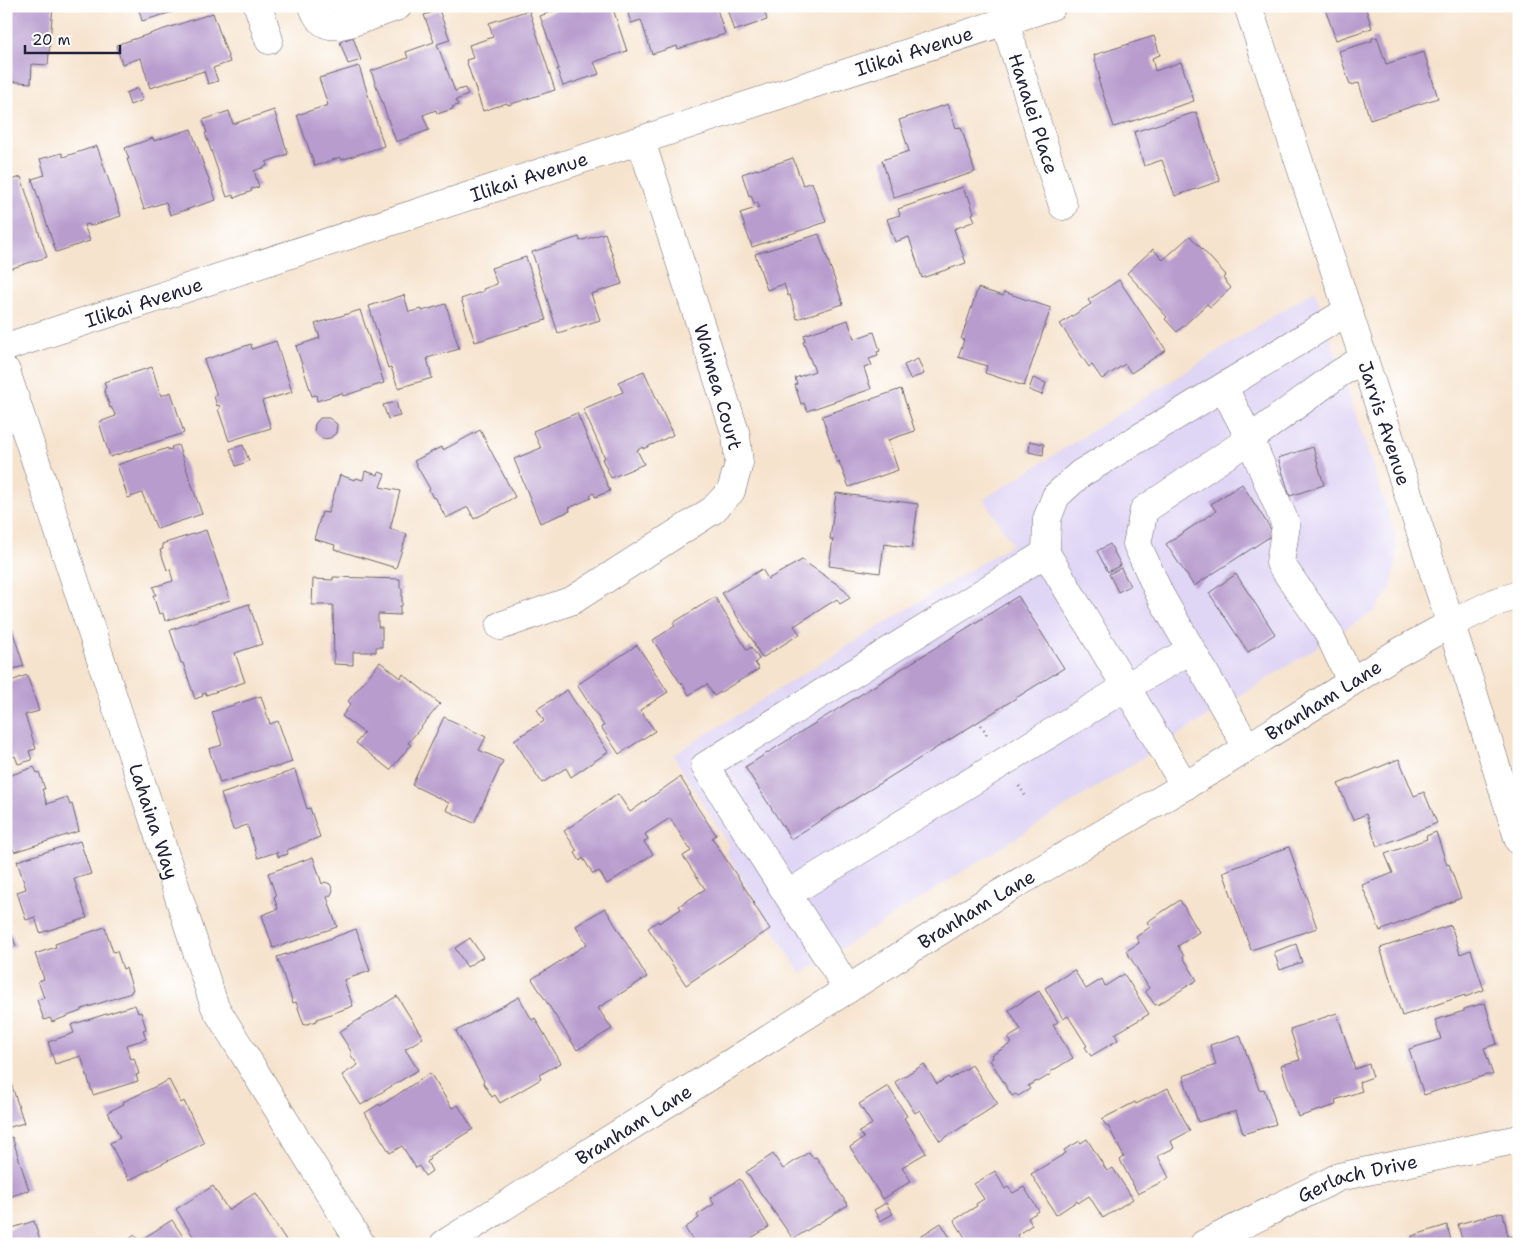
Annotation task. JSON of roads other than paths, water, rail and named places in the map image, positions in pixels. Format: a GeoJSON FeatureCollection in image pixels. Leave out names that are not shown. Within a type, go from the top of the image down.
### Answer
{"type":"FeatureCollection","features":[{"type":"Feature","properties":{"kind":"street"},"geometry":{"type":"LineString","coordinates":[[258,6],[269,40]]}},
{"type":"Feature","properties":{"kind":"street"},"geometry":{"type":"LineString","coordinates":[[313,6],[322,22],[332,26],[343,26],[398,6]]}},
{"type":"Feature","properties":{"kind":"street","name":"Ilikai Avenue"},"geometry":{"type":"LineString","coordinates":[[6,347],[1052,6]]}},
{"type":"Feature","properties":{"kind":"street","name":"Jarvis Avenue"},"geometry":{"type":"LineString","coordinates":[[1248,6],[1364,358],[1519,841]]}},
{"type":"Feature","properties":{"kind":"street","name":"Hanalei Place"},"geometry":{"type":"LineString","coordinates":[[1005,22],[1063,206]]}},
{"type":"Feature","properties":{"kind":"street","name":"Waimea Court"},"geometry":{"type":"LineString","coordinates":[[500,626],[573,600],[713,510],[731,491],[739,463],[736,435],[641,140]]}},
{"type":"Feature","properties":{"kind":"street"},"geometry":{"type":"LineString","coordinates":[[1185,786],[1046,553],[1047,519],[1056,496],[1080,474],[1348,311]]}},
{"type":"Feature","properties":{"kind":"street"},"geometry":{"type":"LineString","coordinates":[[1247,747],[1160,595],[1137,544],[1144,510],[1250,439],[1337,375],[1364,358]]}},
{"type":"Feature","properties":{"kind":"street","name":"Lahaina Way"},"geometry":{"type":"LineString","coordinates":[[6,371],[215,1007],[361,1244]]}},
{"type":"Feature","properties":{"kind":"street"},"geometry":{"type":"LineString","coordinates":[[1224,388],[1250,439],[1286,525],[1280,563],[1328,632],[1351,682]]}},
{"type":"Feature","properties":{"kind":"street"},"geometry":{"type":"LineString","coordinates":[[848,989],[705,766],[1046,553]]}},
{"type":"Feature","properties":{"kind":"street","name":"Branham Lane"},"geometry":{"type":"LineString","coordinates":[[444,1244],[989,900],[1185,786],[1351,682],[1450,624],[1496,602],[1519,595]]}},
{"type":"Feature","properties":{"kind":"street"},"geometry":{"type":"LineString","coordinates":[[788,894],[1126,687],[1191,650]]}},
{"type":"Feature","properties":{"kind":"street","name":"Gerlach Drive"},"geometry":{"type":"LineString","coordinates":[[1204,1244],[1339,1177],[1519,1139]]}}]}
